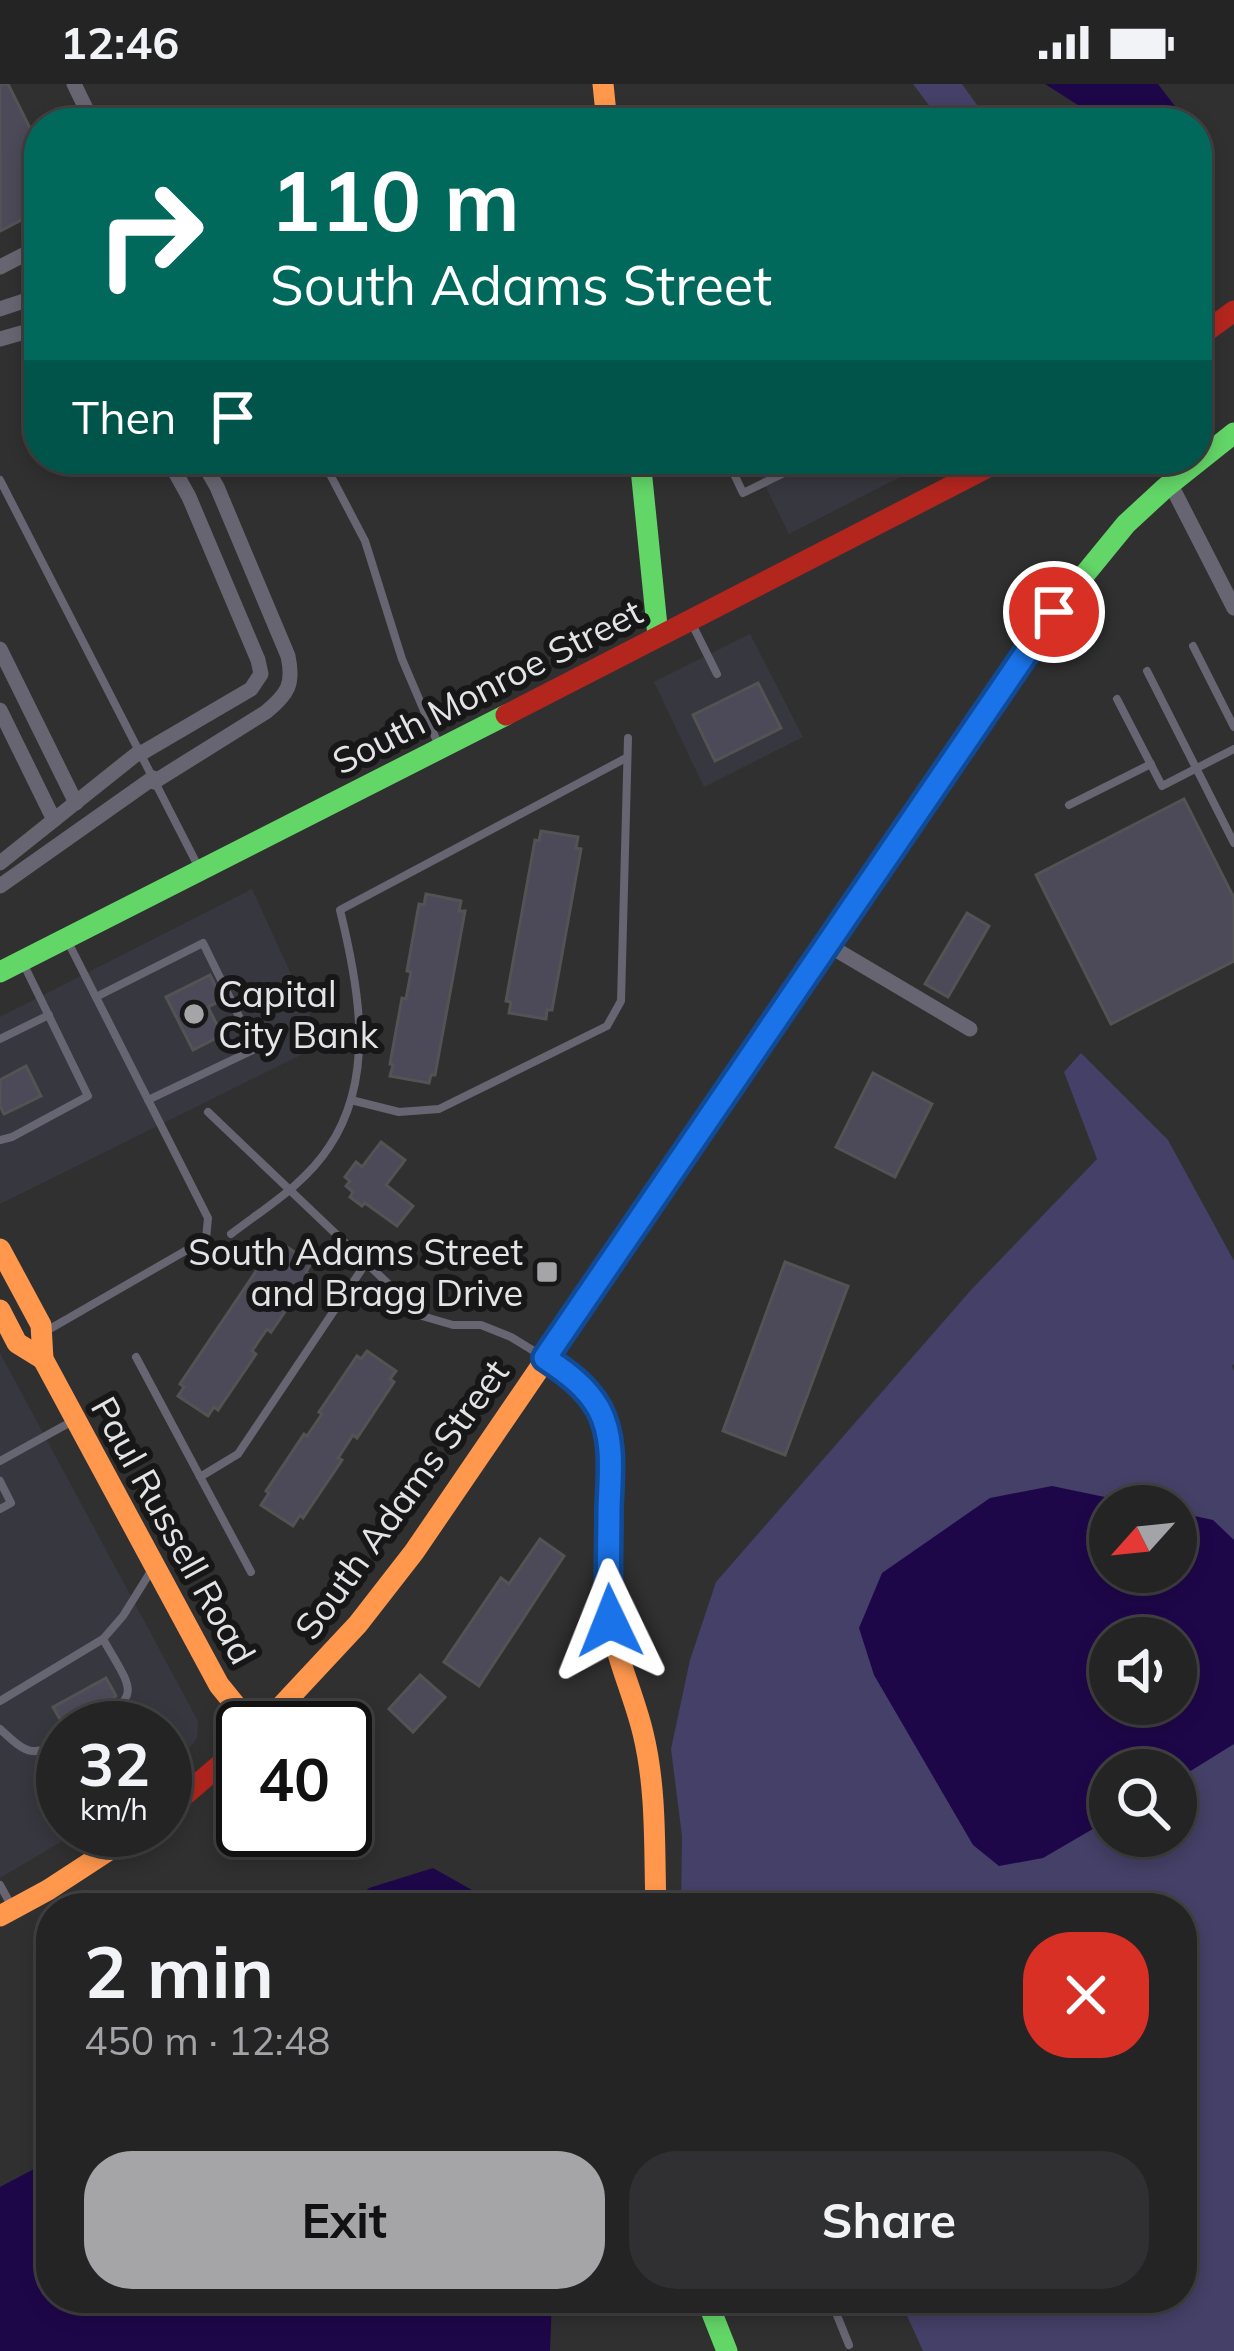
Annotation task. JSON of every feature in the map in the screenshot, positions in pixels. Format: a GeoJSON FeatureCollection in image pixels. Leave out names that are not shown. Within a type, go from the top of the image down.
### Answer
{"type":"FeatureCollection","features":[{"type":"Feature","properties":{"kind":"main road"},"geometry":{"type":"LineString","coordinates":[[642,474],[658,636]]}},
{"type":"Feature","properties":{"kind":"main road","name":"South Monroe Street"},"geometry":{"type":"LineString","coordinates":[[0,972],[978,474]]}},
{"type":"Feature","properties":{"kind":"main road","name":"South Adams Street"},"geometry":{"type":"LineString","coordinates":[[283,1701],[358,1624],[413,1552],[1054,612],[1096,557],[1182,474]]}},
{"type":"Feature","properties":{"kind":"main road","name":"Paul Russell Road"},"geometry":{"type":"LineString","coordinates":[[0,1249],[40,1324],[44,1359],[219,1684],[234,1701]]}},
{"type":"Feature","properties":{"kind":"main road","name":"Paul Russell Road"},"geometry":{"type":"LineString","coordinates":[[0,1310],[17,1342],[44,1359]]}},
{"type":"Feature","properties":{"kind":"main road"},"geometry":{"type":"LineString","coordinates":[[545,1358],[588,1392],[608,1435],[610,1621],[649,1765],[655,1893]]}},
{"type":"Feature","properties":{"kind":"main road"},"geometry":{"type":"LineString","coordinates":[[192,1789],[216,1768]]}},
{"type":"Feature","properties":{"kind":"main road"},"geometry":{"type":"LineString","coordinates":[[42,1893],[99,1857]]}},
{"type":"Feature","properties":{"kind":"main road"},"geometry":{"type":"LineString","coordinates":[[6,1912],[36,1896]]}},
{"type":"Feature","properties":{"kind":"main road"},"geometry":{"type":"LineString","coordinates":[[712,2313],[727,2351]]}},
{"type":"Feature","properties":{"kind":"street"},"geometry":{"type":"LineString","coordinates":[[0,863],[140,753],[251,689],[261,674],[259,660],[176,474]]}},
{"type":"Feature","properties":{"kind":"street"},"geometry":{"type":"LineString","coordinates":[[0,886],[281,700],[292,674],[288,656],[209,474]]}},
{"type":"Feature","properties":{"kind":"street"},"geometry":{"type":"LineString","coordinates":[[1170,483],[1234,608]]}},
{"type":"Feature","properties":{"kind":"street"},"geometry":{"type":"LineString","coordinates":[[0,649],[76,803]]}},
{"type":"Feature","properties":{"kind":"street"},"geometry":{"type":"LineString","coordinates":[[0,710],[54,820]]}},
{"type":"Feature","properties":{"kind":"street"},"geometry":{"type":"LineString","coordinates":[[828,945],[970,1029]]}},
{"type":"Feature","properties":{"kind":"lane"},"geometry":{"type":"LineString","coordinates":[[330,474],[365,541],[403,659],[440,747]]}},
{"type":"Feature","properties":{"kind":"lane"},"geometry":{"type":"LineString","coordinates":[[734,474],[743,493],[775,474]]}},
{"type":"Feature","properties":{"kind":"lane"},"geometry":{"type":"LineString","coordinates":[[964,474],[968,480]]}},
{"type":"Feature","properties":{"kind":"lane"},"geometry":{"type":"LineString","coordinates":[[0,480],[3,495],[200,870]]}},
{"type":"Feature","properties":{"kind":"lane"},"geometry":{"type":"LineString","coordinates":[[689,620],[717,674]]}},
{"type":"Feature","properties":{"kind":"lane"},"geometry":{"type":"LineString","coordinates":[[1193,646],[1234,727]]}},
{"type":"Feature","properties":{"kind":"lane"},"geometry":{"type":"LineString","coordinates":[[1147,671],[1234,843]]}},
{"type":"Feature","properties":{"kind":"lane"},"geometry":{"type":"LineString","coordinates":[[1117,699],[1162,786],[1234,749]]}},
{"type":"Feature","properties":{"kind":"lane"},"geometry":{"type":"LineString","coordinates":[[351,1100],[399,1112],[439,1109],[607,1026],[621,1000],[628,738]]}},
{"type":"Feature","properties":{"kind":"lane"},"geometry":{"type":"LineString","coordinates":[[231,1234],[290,1190],[328,1149],[357,1084],[360,1043],[355,988],[340,910],[626,758]]}},
{"type":"Feature","properties":{"kind":"lane"},"geometry":{"type":"LineString","coordinates":[[1070,806],[1151,764]]}},
{"type":"Feature","properties":{"kind":"lane"},"geometry":{"type":"LineString","coordinates":[[41,1334],[206,1239],[208,1218],[66,938]]}},
{"type":"Feature","properties":{"kind":"lane"},"geometry":{"type":"LineString","coordinates":[[96,998],[203,943],[255,1049],[148,1100]]}},
{"type":"Feature","properties":{"kind":"lane"},"geometry":{"type":"LineString","coordinates":[[0,1140],[88,1096],[22,961]]}},
{"type":"Feature","properties":{"kind":"lane"},"geometry":{"type":"LineString","coordinates":[[0,1039],[49,1016]]}},
{"type":"Feature","properties":{"kind":"lane"},"geometry":{"type":"LineString","coordinates":[[208,1112],[422,1316],[453,1325],[481,1325],[545,1358]]}},
{"type":"Feature","properties":{"kind":"lane"},"geometry":{"type":"LineString","coordinates":[[200,1477],[238,1454],[366,1263]]}},
{"type":"Feature","properties":{"kind":"lane"},"geometry":{"type":"LineString","coordinates":[[136,1357],[251,1572]]}},
{"type":"Feature","properties":{"kind":"lane"},"geometry":{"type":"LineString","coordinates":[[0,1461],[76,1419]]}},
{"type":"Feature","properties":{"kind":"lane"},"geometry":{"type":"LineString","coordinates":[[0,1481],[11,1503],[0,1509]]}},
{"type":"Feature","properties":{"kind":"lane"},"geometry":{"type":"LineString","coordinates":[[0,1701],[103,1639],[154,1565]]}},
{"type":"Feature","properties":{"kind":"lane"},"geometry":{"type":"LineString","coordinates":[[103,1639],[126,1682],[126,1701]]}},
{"type":"Feature","properties":{"kind":"lane"},"geometry":{"type":"LineString","coordinates":[[0,1729],[22,1749],[36,1752]]}},
{"type":"Feature","properties":{"kind":"lane"},"geometry":{"type":"LineString","coordinates":[[0,1885],[6,1912]]}},
{"type":"Feature","properties":{"kind":"lane"},"geometry":{"type":"LineString","coordinates":[[836,2313],[849,2345]]}},
{"type":"Feature","properties":{"kind":"shaded area"},"geometry":{"type":"Polygon","coordinates":[[[913,84],[962,84],[979,108],[931,108],[913,84]]]}},
{"type":"Feature","properties":{"kind":"shaded area"},"geometry":{"type":"Polygon","coordinates":[[[1045,84],[1158,84],[1176,108],[1083,108],[1045,84]]]}},
{"type":"Feature","properties":{"kind":"shaded area"},"geometry":{"type":"Polygon","coordinates":[[[759,474],[906,474],[789,534],[759,474]]]}},
{"type":"Feature","properties":{"kind":"shaded area"},"geometry":{"type":"Polygon","coordinates":[[[750,634],[803,737],[704,787],[654,682],[750,634]]]}},
{"type":"Feature","properties":{"kind":"shaded area","name":"Capital City Bank"},"geometry":{"type":"Polygon","coordinates":[[[252,889],[323,1044],[0,1204],[0,1017],[252,889]]]}},
{"type":"Feature","properties":{"kind":"shaded area"},"geometry":{"type":"Polygon","coordinates":[[[1081,1053],[1168,1140],[1234,1261],[1234,2351],[923,2351],[906,2313],[1197,2313],[1197,1893],[681,1893],[682,1836],[671,1749],[690,1660],[716,1582],[971,1290],[1097,1159],[1064,1072],[1081,1053]]]}},
{"type":"Feature","properties":{"kind":"shaded area"},"geometry":{"type":"Polygon","coordinates":[[[0,1353],[187,1701],[36,1701],[36,1857],[0,1878],[0,1353]]]}},
{"type":"Feature","properties":{"kind":"shaded area"},"geometry":{"type":"Polygon","coordinates":[[[1052,1486],[1089,1494],[1089,1593],[1197,1593],[1197,1517],[1213,1520],[1234,1540],[1234,1744],[1197,1767],[1197,1749],[1089,1749],[1089,1831],[1043,1858],[999,1866],[973,1845],[874,1675],[859,1628],[882,1573],[990,1498],[1052,1486]]]}},
{"type":"Feature","properties":{"kind":"shaded area"},"geometry":{"type":"Polygon","coordinates":[[[192,1710],[198,1721],[192,1745],[192,1710]]]}},
{"type":"Feature","properties":{"kind":"shaded area"},"geometry":{"type":"Polygon","coordinates":[[[433,1868],[477,1893],[364,1893],[433,1868]]]}},
{"type":"Feature","properties":{"kind":"shaded area"},"geometry":{"type":"Polygon","coordinates":[[[36,2168],[36,2313],[551,2313],[550,2351],[0,2351],[0,2187],[36,2168]]]}},
{"type":"Feature","properties":{"kind":"building"},"geometry":{"type":"Polygon","coordinates":[[[0,84],[8,84],[24,116],[24,219],[0,231],[0,84]]]}},
{"type":"Feature","properties":{"kind":"building"},"geometry":{"type":"Polygon","coordinates":[[[758,683],[781,728],[715,761],[693,715],[758,683]]]}},
{"type":"Feature","properties":{"kind":"building"},"geometry":{"type":"Polygon","coordinates":[[[1184,799],[1234,898],[1234,961],[1111,1024],[1036,875],[1184,799]]]}},
{"type":"Feature","properties":{"kind":"building"},"geometry":{"type":"Polygon","coordinates":[[[541,831],[578,837],[576,848],[581,849],[552,1010],[547,1010],[546,1019],[509,1013],[511,1002],[506,1001],[535,840],[539,841],[541,831]]]}},
{"type":"Feature","properties":{"kind":"building"},"geometry":{"type":"Polygon","coordinates":[[[426,894],[461,901],[459,911],[465,911],[435,1075],[429,1083],[390,1076],[419,904],[424,905],[426,894]]]}},
{"type":"Feature","properties":{"kind":"building"},"geometry":{"type":"Polygon","coordinates":[[[967,913],[989,926],[948,997],[925,984],[967,913]]]}},
{"type":"Feature","properties":{"kind":"building","name":"Capital City Bank"},"geometry":{"type":"Polygon","coordinates":[[[210,975],[222,1000],[208,1007],[222,1035],[193,1050],[166,997],[210,975]]]}},
{"type":"Feature","properties":{"kind":"building"},"geometry":{"type":"Polygon","coordinates":[[[26,1066],[41,1096],[4,1114],[0,1080],[26,1066]]]}},
{"type":"Feature","properties":{"kind":"building"},"geometry":{"type":"Polygon","coordinates":[[[873,1073],[932,1104],[895,1177],[836,1147],[873,1073]]]}},
{"type":"Feature","properties":{"kind":"building"},"geometry":{"type":"Polygon","coordinates":[[[381,1142],[405,1160],[386,1185],[413,1206],[397,1226],[350,1197],[353,1192],[346,1186],[350,1181],[345,1177],[356,1162],[362,1167],[381,1142]]]}},
{"type":"Feature","properties":{"kind":"building"},"geometry":{"type":"Polygon","coordinates":[[[281,1243],[311,1263],[306,1272],[310,1275],[252,1351],[256,1354],[218,1410],[214,1407],[208,1416],[178,1396],[184,1387],[180,1384],[271,1249],[275,1251],[281,1243]]]}},
{"type":"Feature","properties":{"kind":"building"},"geometry":{"type":"Polygon","coordinates":[[[785,1262],[848,1286],[785,1455],[723,1431],[785,1262]]]}},
{"type":"Feature","properties":{"kind":"building"},"geometry":{"type":"Polygon","coordinates":[[[367,1351],[396,1371],[390,1379],[394,1382],[293,1526],[261,1505],[266,1491],[357,1356],[361,1359],[367,1351]]]}},
{"type":"Feature","properties":{"kind":"building"},"geometry":{"type":"Polygon","coordinates":[[[540,1539],[564,1556],[479,1686],[444,1662],[501,1578],[509,1584],[540,1539]]]}},
{"type":"Feature","properties":{"kind":"building"},"geometry":{"type":"Polygon","coordinates":[[[420,1675],[445,1697],[413,1732],[389,1709],[420,1675]]]}},
{"type":"Feature","properties":{"kind":"building"},"geometry":{"type":"Polygon","coordinates":[[[106,1678],[116,1696],[110,1701],[64,1701],[106,1678]]]}},
{"type":"Feature","properties":{"kind":"traffic: fast"},"geometry":{"type":"LineString","coordinates":[[1212,451],[1234,433]]}},
{"type":"Feature","properties":{"kind":"traffic: fast"},"geometry":{"type":"LineString","coordinates":[[642,474],[658,636]]}},
{"type":"Feature","properties":{"kind":"traffic: fast"},"geometry":{"type":"LineString","coordinates":[[569,1325],[1054,612],[1126,524],[1183,474]]}},
{"type":"Feature","properties":{"kind":"traffic: fast"},"geometry":{"type":"LineString","coordinates":[[0,972],[506,715]]}},
{"type":"Feature","properties":{"kind":"traffic: fast"},"geometry":{"type":"LineString","coordinates":[[712,2313],[727,2351]]}},
{"type":"Feature","properties":{"kind":"traffic: slow"},"geometry":{"type":"LineString","coordinates":[[603,84],[605,108]]}},
{"type":"Feature","properties":{"kind":"traffic: slow"},"geometry":{"type":"LineString","coordinates":[[0,1249],[41,1325],[43,1359],[219,1685],[232,1701]]}},
{"type":"Feature","properties":{"kind":"traffic: slow"},"geometry":{"type":"LineString","coordinates":[[0,1310],[17,1343],[43,1359]]}},
{"type":"Feature","properties":{"kind":"traffic: slow"},"geometry":{"type":"LineString","coordinates":[[286,1701],[358,1624],[414,1552],[569,1325]]}},
{"type":"Feature","properties":{"kind":"traffic: slow"},"geometry":{"type":"LineString","coordinates":[[545,1358],[589,1395],[608,1433],[609,1609],[651,1776],[656,1893]]}},
{"type":"Feature","properties":{"kind":"traffic: slow"},"geometry":{"type":"LineString","coordinates":[[42,1893],[99,1857]]}},
{"type":"Feature","properties":{"kind":"traffic: slow"},"geometry":{"type":"LineString","coordinates":[[0,1916],[36,1896]]}},
{"type":"Feature","properties":{"kind":"traffic: jam"},"geometry":{"type":"LineString","coordinates":[[1212,327],[1234,311]]}},
{"type":"Feature","properties":{"kind":"traffic: jam"},"geometry":{"type":"LineString","coordinates":[[506,715],[975,474]]}},
{"type":"Feature","properties":{"kind":"traffic: jam"},"geometry":{"type":"LineString","coordinates":[[192,1789],[216,1768]]}},
{"type":"Feature","properties":{"kind":"place","name":"Capital City Bank"},"geometry":{"type":"Point","coordinates":[194,1014]}},
{"type":"Feature","properties":{"kind":"place","name":"South Adams Street and Bragg Drive"},"geometry":{"type":"Point","coordinates":[547,1272]}},
{"type":"Feature","properties":{"kind":"route"},"geometry":{"type":"LineString","coordinates":[[610,1621],[611,1457],[606,1424],[588,1392],[545,1358],[1054,612]]}}]}
